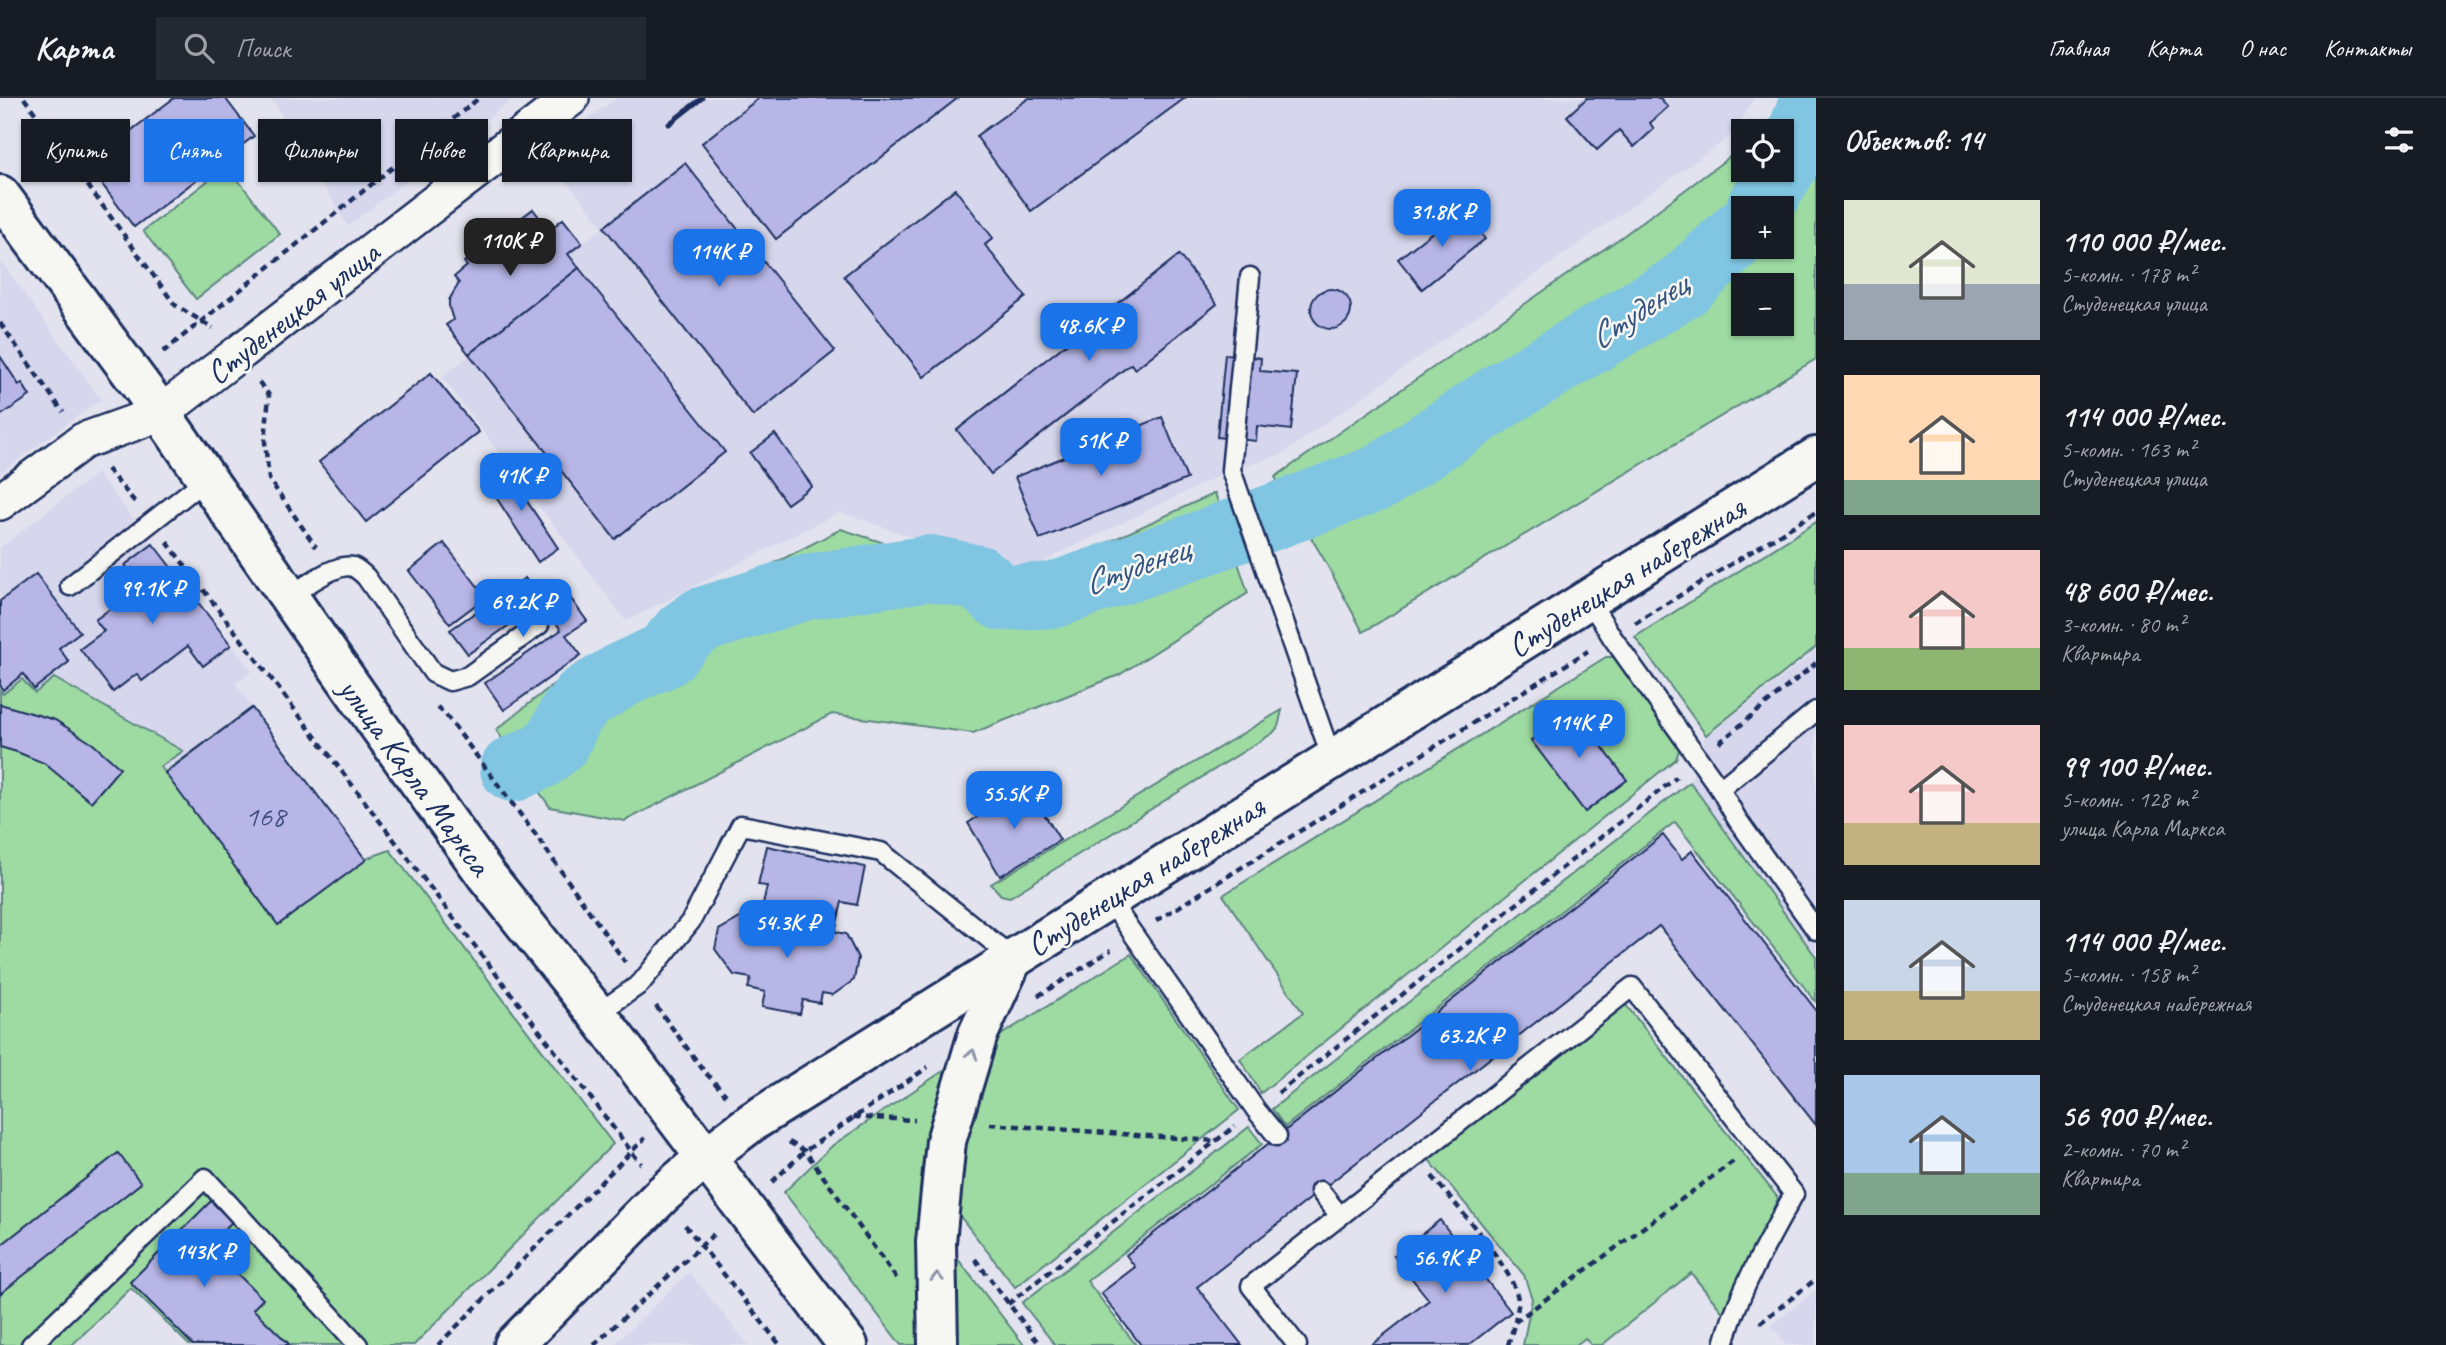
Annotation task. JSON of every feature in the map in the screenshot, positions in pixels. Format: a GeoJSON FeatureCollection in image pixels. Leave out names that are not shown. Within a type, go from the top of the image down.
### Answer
{"type":"FeatureCollection","features":[{"type":"Feature","properties":{"kind":"street","name":"Студенецкая улица"},"geometry":{"type":"LineString","coordinates":[[0,502],[83,440],[161,413],[571,98]]}},
{"type":"Feature","properties":{"kind":"street","name":"улица Карла Маркса"},"geometry":{"type":"LineString","coordinates":[[0,195],[161,413],[205,480],[486,875],[597,1014],[848,1345]]}},
{"type":"Feature","properties":{"kind":"street","name":"Студенецкая набережная"},"geometry":{"type":"LineString","coordinates":[[514,1345],[663,1194],[751,1122],[1816,457]]}},
{"type":"Feature","properties":{"kind":"street"},"geometry":{"type":"LineString","coordinates":[[938,1345],[936,1242],[946,1141],[978,1034],[1013,958]]}},
{"type":"Feature","properties":{"kind":"lane"},"geometry":{"type":"LineString","coordinates":[[1250,277],[1231,470],[1332,759]]}},
{"type":"Feature","properties":{"kind":"lane"},"geometry":{"type":"LineString","coordinates":[[70,586],[205,480]]}},
{"type":"Feature","properties":{"kind":"lane"},"geometry":{"type":"LineString","coordinates":[[288,597],[332,570],[344,566],[355,568],[366,577],[433,673],[450,681],[468,676],[539,625]]}},
{"type":"Feature","properties":{"kind":"lane"},"geometry":{"type":"LineString","coordinates":[[1589,600],[1612,637],[1720,789],[1737,819],[1816,930]]}},
{"type":"Feature","properties":{"kind":"lane"},"geometry":{"type":"LineString","coordinates":[[1720,789],[1816,712]]}},
{"type":"Feature","properties":{"kind":"lane"},"geometry":{"type":"LineString","coordinates":[[597,1014],[640,984],[691,921],[741,825],[881,852],[1013,958]]}},
{"type":"Feature","properties":{"kind":"lane"},"geometry":{"type":"LineString","coordinates":[[1108,898],[1277,1136]]}},
{"type":"Feature","properties":{"kind":"lane"},"geometry":{"type":"LineString","coordinates":[[1297,1345],[1251,1286],[1632,987],[1794,1194],[1771,1234],[1729,1325],[1724,1345]]}},
{"type":"Feature","properties":{"kind":"lane"},"geometry":{"type":"LineString","coordinates":[[31,1345],[205,1178],[359,1345]]}},
{"type":"Feature","properties":{"kind":"lane"},"geometry":{"type":"LineString","coordinates":[[1320,1191],[1340,1216]]}},
{"type":"Feature","properties":{"kind":"path"},"geometry":{"type":"LineString","coordinates":[[24,98],[175,306],[215,329],[239,354],[269,395],[265,442],[269,479],[332,570]]}},
{"type":"Feature","properties":{"kind":"path"},"geometry":{"type":"LineString","coordinates":[[133,375],[203,322],[479,98]]}},
{"type":"Feature","properties":{"kind":"path"},"geometry":{"type":"LineString","coordinates":[[0,323],[83,440],[152,522],[633,1152],[699,1245],[780,1345]]}},
{"type":"Feature","properties":{"kind":"path"},"geometry":{"type":"LineString","coordinates":[[1034,999],[1200,891],[1816,512]]}},
{"type":"Feature","properties":{"kind":"path"},"geometry":{"type":"LineString","coordinates":[[1008,1304],[1625,820],[1816,663]]}},
{"type":"Feature","properties":{"kind":"path"},"geometry":{"type":"LineString","coordinates":[[427,698],[446,715],[535,834],[704,1071],[751,1122],[805,1151],[899,1281]]}},
{"type":"Feature","properties":{"kind":"path"},"geometry":{"type":"LineString","coordinates":[[594,1345],[699,1245],[744,1209],[805,1151],[978,1034]]}},
{"type":"Feature","properties":{"kind":"path"},"geometry":{"type":"LineString","coordinates":[[853,1117],[951,1121],[1216,1142]]}},
{"type":"Feature","properties":{"kind":"path"},"geometry":{"type":"LineString","coordinates":[[1515,1322],[1755,1145]]}},
{"type":"Feature","properties":{"kind":"path"},"geometry":{"type":"LineString","coordinates":[[438,1345],[633,1152]]}},
{"type":"Feature","properties":{"kind":"path"},"geometry":{"type":"LineString","coordinates":[[1416,1156],[1495,1256],[1512,1282],[1518,1300],[1508,1345]]}},
{"type":"Feature","properties":{"kind":"path"},"geometry":{"type":"LineString","coordinates":[[938,1212],[1040,1345]]}},
{"type":"Feature","properties":{"kind":"path"},"geometry":{"type":"LineString","coordinates":[[1753,1329],[1816,1279]]}},
{"type":"Feature","properties":{"kind":"shaded area"},"geometry":{"type":"Polygon","coordinates":[[[271,98],[514,98],[487,119],[395,119],[395,182],[405,182],[348,226],[322,182],[381,182],[381,119],[284,119],[271,98]]]}},
{"type":"Feature","properties":{"kind":"shaded area"},"geometry":{"type":"Polygon","coordinates":[[[616,98],[1755,98],[1742,119],[1731,119],[1731,136],[1281,455],[1231,470],[1017,574],[840,512],[626,621],[442,377],[579,268],[568,254],[604,227],[567,182],[632,182],[632,119],[588,119],[616,98]]]}},
{"type":"Feature","properties":{"kind":"shaded area"},"geometry":{"type":"Polygon","coordinates":[[[0,260],[101,399],[0,473],[0,260]]]}},
{"type":"Feature","properties":{"kind":"shaded area"},"geometry":{"type":"Polygon","coordinates":[[[97,473],[252,671],[236,684],[252,708],[165,773],[160,767],[182,752],[34,694],[3,694],[0,690],[0,548],[97,473]]]}},
{"type":"Feature","properties":{"kind":"shaded area"},"geometry":{"type":"Polygon","coordinates":[[[1816,651],[1816,991],[1680,815],[1705,738],[1816,651]]]}},
{"type":"Feature","properties":{"kind":"shaded area"},"geometry":{"type":"Polygon","coordinates":[[[689,1272],[748,1345],[614,1345],[689,1272]]]}},
{"type":"Feature","properties":{"kind":"shaded area"},"geometry":{"type":"Polygon","coordinates":[[[1816,1290],[1816,1345],[1786,1345],[1771,1325],[1816,1290]]]}},
{"type":"Feature","properties":{"kind":"green space"},"geometry":{"type":"Polygon","coordinates":[[[1783,98],[1816,98],[1816,359],[1363,632],[1275,477],[1623,236],[1731,156],[1731,182],[1794,182],[1794,119],[1772,119],[1783,98]]]}},
{"type":"Feature","properties":{"kind":"green space"},"geometry":{"type":"Polygon","coordinates":[[[206,182],[239,182],[280,234],[196,299],[143,231],[206,182]]]}},
{"type":"Feature","properties":{"kind":"green space"},"geometry":{"type":"Polygon","coordinates":[[[1215,493],[1248,593],[1119,675],[973,733],[832,714],[625,821],[550,807],[496,730],[580,663],[841,529],[1015,585],[1215,493]]]}},
{"type":"Feature","properties":{"kind":"green space"},"geometry":{"type":"Polygon","coordinates":[[[1816,522],[1816,647],[1706,735],[1635,637],[1816,522]]]}},
{"type":"Feature","properties":{"kind":"green space"},"geometry":{"type":"Polygon","coordinates":[[[1606,657],[1613,657],[1620,663],[1675,741],[1679,750],[1676,759],[1261,1093],[1240,1059],[1303,1013],[1223,895],[1606,657]]]}},
{"type":"Feature","properties":{"kind":"green space"},"geometry":{"type":"Polygon","coordinates":[[[54,678],[183,751],[160,767],[165,772],[252,708],[365,859],[390,850],[613,1144],[414,1345],[189,1345],[131,1288],[72,1345],[0,1345],[0,690],[3,694],[22,679],[35,693],[54,678]]]}},
{"type":"Feature","properties":{"kind":"green space"},"geometry":{"type":"Polygon","coordinates":[[[1282,710],[1278,727],[1273,733],[1010,897],[1001,895],[991,884],[1282,710]]]}},
{"type":"Feature","properties":{"kind":"green space"},"geometry":{"type":"Polygon","coordinates":[[[1690,782],[1816,957],[1816,1002],[1675,822],[1285,1127],[1272,1109],[1690,782]]]}},
{"type":"Feature","properties":{"kind":"green space"},"geometry":{"type":"Polygon","coordinates":[[[1131,954],[1239,1110],[1015,1287],[956,1211],[968,1134],[993,1040],[1131,954]]]}},
{"type":"Feature","properties":{"kind":"green space"},"geometry":{"type":"Polygon","coordinates":[[[1622,1000],[1778,1198],[1725,1315],[1691,1273],[1602,1345],[1591,1345],[1585,1338],[1576,1345],[1523,1345],[1532,1299],[1524,1275],[1425,1155],[1622,1000]]]}},
{"type":"Feature","properties":{"kind":"green space"},"geometry":{"type":"Polygon","coordinates":[[[949,1067],[924,1176],[916,1269],[923,1345],[901,1345],[784,1192],[833,1145],[949,1067]]]}},
{"type":"Feature","properties":{"kind":"green space"},"geometry":{"type":"Polygon","coordinates":[[[1249,1127],[1262,1144],[1087,1281],[1136,1345],[1055,1345],[1022,1303],[1249,1127]]]}},
{"type":"Feature","properties":{"kind":"green space"},"geometry":{"type":"Polygon","coordinates":[[[954,1254],[1024,1345],[958,1345],[953,1297],[954,1254]]]}},
{"type":"Feature","properties":{"kind":"building"},"geometry":{"type":"Polygon","coordinates":[[[174,98],[225,98],[241,119],[146,119],[174,98]]]}},
{"type":"Feature","properties":{"kind":"building"},"geometry":{"type":"Polygon","coordinates":[[[759,98],[958,98],[776,239],[702,143],[759,98]]]}},
{"type":"Feature","properties":{"kind":"building"},"geometry":{"type":"Polygon","coordinates":[[[1029,98],[1185,98],[1031,211],[976,136],[1029,98]]]}},
{"type":"Feature","properties":{"kind":"building"},"geometry":{"type":"Polygon","coordinates":[[[1587,98],[1660,98],[1668,107],[1650,123],[1654,129],[1634,147],[1619,130],[1597,150],[1567,116],[1587,98]]]}},
{"type":"Feature","properties":{"kind":"building"},"geometry":{"type":"Polygon","coordinates":[[[144,121],[144,182],[193,182],[134,227],[100,182],[130,182],[130,131],[144,121]]]}},
{"type":"Feature","properties":{"kind":"building"},"geometry":{"type":"Polygon","coordinates":[[[244,123],[254,136],[244,144],[244,123]]]}},
{"type":"Feature","properties":{"kind":"building"},"geometry":{"type":"Polygon","coordinates":[[[685,163],[835,351],[753,416],[604,227],[685,163]]]}},
{"type":"Feature","properties":{"kind":"building"},"geometry":{"type":"Polygon","coordinates":[[[955,189],[993,238],[985,245],[1026,297],[924,377],[844,276],[955,189]]]}},
{"type":"Feature","properties":{"kind":"building"},"geometry":{"type":"Polygon","coordinates":[[[533,209],[549,230],[563,219],[582,243],[568,254],[579,268],[469,354],[446,325],[453,320],[449,300],[459,283],[454,277],[467,266],[464,262],[533,209]]]}},
{"type":"Feature","properties":{"kind":"building"},"geometry":{"type":"Polygon","coordinates":[[[1462,209],[1485,239],[1422,289],[1398,259],[1462,209]]]}},
{"type":"Feature","properties":{"kind":"building"},"geometry":{"type":"Polygon","coordinates":[[[1179,255],[1217,304],[1135,369],[1131,364],[991,474],[957,430],[1179,255]]]}},
{"type":"Feature","properties":{"kind":"building"},"geometry":{"type":"Polygon","coordinates":[[[579,268],[725,452],[615,539],[469,354],[579,268]]]}},
{"type":"Feature","properties":{"kind":"building"},"geometry":{"type":"Polygon","coordinates":[[[1331,289],[1339,290],[1345,295],[1350,301],[1350,317],[1345,323],[1339,328],[1331,329],[1323,328],[1317,323],[1312,317],[1311,309],[1312,301],[1317,295],[1323,290],[1331,289]]]}},
{"type":"Feature","properties":{"kind":"building"},"geometry":{"type":"Polygon","coordinates":[[[1225,354],[1261,358],[1260,371],[1297,374],[1291,430],[1257,426],[1256,441],[1217,437],[1225,354]]]}},
{"type":"Feature","properties":{"kind":"building"},"geometry":{"type":"Polygon","coordinates":[[[0,356],[19,385],[22,383],[30,396],[0,416],[0,356]]]}},
{"type":"Feature","properties":{"kind":"building"},"geometry":{"type":"Polygon","coordinates":[[[431,373],[479,432],[366,522],[319,462],[431,373]]]}},
{"type":"Feature","properties":{"kind":"building"},"geometry":{"type":"Polygon","coordinates":[[[1162,417],[1187,479],[1040,539],[1015,477],[1162,417]]]}},
{"type":"Feature","properties":{"kind":"building"},"geometry":{"type":"Polygon","coordinates":[[[775,434],[812,486],[787,504],[750,453],[775,434]]]}},
{"type":"Feature","properties":{"kind":"building"},"geometry":{"type":"Polygon","coordinates":[[[503,465],[558,548],[538,562],[483,477],[503,465]]]}},
{"type":"Feature","properties":{"kind":"building"},"geometry":{"type":"Polygon","coordinates":[[[444,543],[486,597],[450,624],[409,571],[444,543]]]}},
{"type":"Feature","properties":{"kind":"building"},"geometry":{"type":"Polygon","coordinates":[[[153,544],[231,645],[203,666],[188,646],[142,681],[137,674],[113,692],[80,649],[104,631],[95,620],[141,586],[125,565],[153,544]]]}},
{"type":"Feature","properties":{"kind":"building"},"geometry":{"type":"Polygon","coordinates":[[[36,574],[80,632],[59,648],[69,662],[34,689],[23,674],[3,690],[0,685],[0,601],[36,574]]]}},
{"type":"Feature","properties":{"kind":"building"},"geometry":{"type":"Polygon","coordinates":[[[525,578],[540,599],[561,585],[587,621],[566,635],[581,655],[504,710],[485,683],[561,630],[542,602],[468,654],[450,630],[525,578]]]}},
{"type":"Feature","properties":{"kind":"building"},"geometry":{"type":"Polygon","coordinates":[[[0,704],[55,720],[93,744],[120,768],[91,802],[44,763],[0,747],[0,704]]]}},
{"type":"Feature","properties":{"kind":"building"},"geometry":{"type":"Polygon","coordinates":[[[252,708],[366,860],[278,925],[165,773],[252,708]]]}},
{"type":"Feature","properties":{"kind":"building"},"geometry":{"type":"Polygon","coordinates":[[[1574,709],[1627,780],[1585,812],[1531,740],[1574,709]]]}},
{"type":"Feature","properties":{"kind":"building"},"geometry":{"type":"Polygon","coordinates":[[[1027,786],[1060,840],[1000,876],[968,823],[1027,786]]]}},
{"type":"Feature","properties":{"kind":"building"},"geometry":{"type":"Polygon","coordinates":[[[1663,835],[1682,859],[1692,851],[1816,1010],[1816,1125],[1659,926],[1197,1287],[1242,1345],[1141,1345],[1101,1293],[1135,1267],[1126,1255],[1663,835]]]}},
{"type":"Feature","properties":{"kind":"building"},"geometry":{"type":"Polygon","coordinates":[[[767,846],[865,867],[857,905],[842,902],[835,932],[760,917],[767,886],[758,885],[767,846]]]}},
{"type":"Feature","properties":{"kind":"building"},"geometry":{"type":"Polygon","coordinates":[[[747,914],[846,934],[858,958],[854,980],[833,995],[822,993],[820,1003],[803,1000],[800,1014],[762,1007],[765,992],[748,988],[751,978],[734,975],[715,949],[719,930],[747,914]]]}},
{"type":"Feature","properties":{"kind":"building"},"geometry":{"type":"Polygon","coordinates":[[[118,1153],[141,1183],[0,1294],[0,1246],[118,1153]]]}},
{"type":"Feature","properties":{"kind":"building"},"geometry":{"type":"Polygon","coordinates":[[[211,1201],[232,1222],[208,1245],[263,1299],[253,1309],[290,1345],[193,1345],[130,1282],[211,1201]]]}},
{"type":"Feature","properties":{"kind":"building"},"geometry":{"type":"Polygon","coordinates":[[[1440,1220],[1511,1312],[1469,1345],[1371,1345],[1429,1300],[1394,1256],[1440,1220]]]}},
{"type":"Feature","properties":{"kind":"waterway","name":"Студенец"},"geometry":{"type":"LineString","coordinates":[[1766,196],[1790,155],[1813,98]]}},
{"type":"Feature","properties":{"kind":"waterway","name":"Студенец"},"geometry":{"type":"LineString","coordinates":[[513,769],[541,756],[557,743],[571,714],[584,698],[624,674],[665,655],[684,633],[702,620],[806,587],[930,568],[978,578],[1002,598],[1054,595],[1378,478],[1502,395],[1683,286],[1731,241]]}},
{"type":"Feature","properties":{"kind":"railway"},"geometry":{"type":"LineString","coordinates":[[669,124],[702,98]]}}]}
